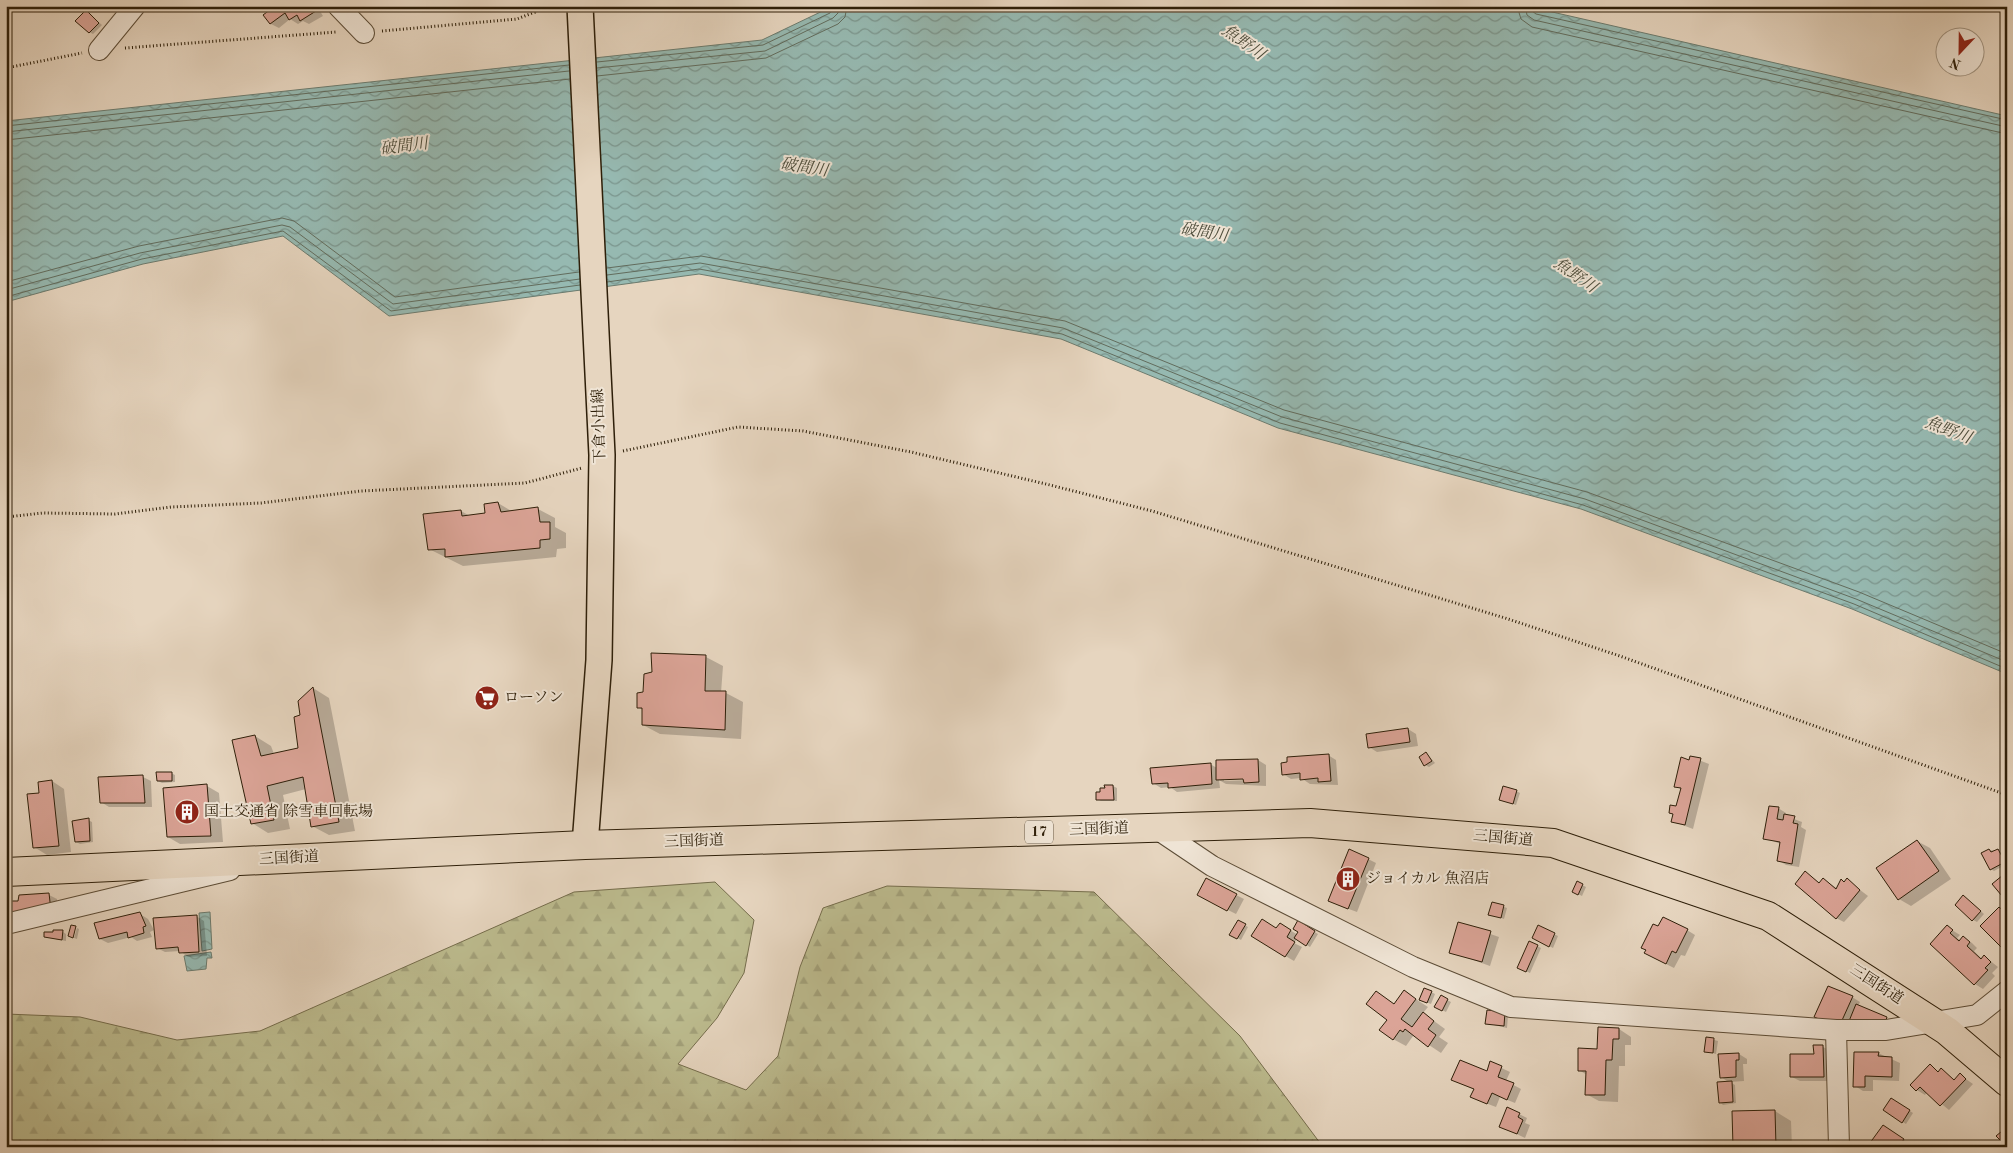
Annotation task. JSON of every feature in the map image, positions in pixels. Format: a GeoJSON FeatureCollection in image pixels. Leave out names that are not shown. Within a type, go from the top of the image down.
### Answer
{"type":"FeatureCollection","features":[{"type":"Feature","properties":{"kind":"highway","name":"三国街道"},"geometry":{"type":"LineString","coordinates":[[6,872],[585,845],[1310,823],[1553,843],[1768,916],[1936,1024],[2007,1082]]}},
{"type":"Feature","properties":{"kind":"main road","name":"下倉小出線"},"geometry":{"type":"LineString","coordinates":[[580,6],[602,453],[599,660],[585,845]]}},
{"type":"Feature","properties":{"kind":"street"},"geometry":{"type":"LineString","coordinates":[[99,50],[135,6]]}},
{"type":"Feature","properties":{"kind":"street"},"geometry":{"type":"LineString","coordinates":[[338,6],[364,33]]}},
{"type":"Feature","properties":{"kind":"street"},"geometry":{"type":"LineString","coordinates":[[1157,829],[1212,866],[1405,963],[1510,1007],[1836,1030],[1886,1030],[1936,1024],[1977,1015],[2007,991]]}},
{"type":"Feature","properties":{"kind":"street"},"geometry":{"type":"LineString","coordinates":[[6,924],[275,859]]}},
{"type":"Feature","properties":{"kind":"street"},"geometry":{"type":"LineString","coordinates":[[1836,1030],[1839,1147]]}},
{"type":"Feature","properties":{"kind":"path"},"geometry":{"type":"LineString","coordinates":[[6,68],[99,50],[340,31],[364,33],[517,19],[535,12],[538,6]]}},
{"type":"Feature","properties":{"kind":"path"},"geometry":{"type":"LineString","coordinates":[[6,517],[43,513],[115,514],[171,507],[261,503],[361,491],[525,483],[602,453],[738,427],[803,431],[911,452],[1152,511],[1496,615],[1617,655],[2007,795]]}},
{"type":"Feature","properties":{"kind":"green space"},"geometry":{"type":"Polygon","coordinates":[[[715,882],[754,920],[744,973],[717,1018],[678,1064],[746,1090],[778,1056],[800,967],[823,908],[887,886],[1094,892],[1240,1036],[1323,1147],[6,1147],[6,1014],[80,1017],[177,1040],[260,1031],[574,892],[715,882]]]}},
{"type":"Feature","properties":{"kind":"water"},"geometry":{"type":"Polygon","coordinates":[[[833,6],[1526,6],[2007,116],[2007,674],[1852,609],[1581,509],[1278,428],[1061,339],[699,274],[389,316],[283,236],[143,264],[6,302],[6,121],[762,40],[833,6]]]}},
{"type":"Feature","properties":{"kind":"water"},"geometry":{"type":"Polygon","coordinates":[[[210,912],[212,949],[202,951],[199,913],[210,912]]]}},
{"type":"Feature","properties":{"kind":"water"},"geometry":{"type":"Polygon","coordinates":[[[211,952],[212,958],[207,958],[206,969],[187,971],[184,956],[211,952]]]}},
{"type":"Feature","properties":{"kind":"building"},"geometry":{"type":"Polygon","coordinates":[[[275,6],[313,6],[316,11],[300,21],[297,15],[289,20],[285,13],[270,24],[263,15],[275,6]]]}},
{"type":"Feature","properties":{"kind":"building"},"geometry":{"type":"Polygon","coordinates":[[[86,10],[99,23],[89,33],[75,21],[86,10]]]}},
{"type":"Feature","properties":{"kind":"building"},"geometry":{"type":"Polygon","coordinates":[[[498,502],[501,512],[538,507],[540,522],[550,522],[550,539],[540,540],[540,548],[445,557],[445,549],[428,550],[423,514],[461,510],[462,516],[485,513],[484,504],[498,502]]]}},
{"type":"Feature","properties":{"kind":"building"},"geometry":{"type":"Polygon","coordinates":[[[651,653],[706,655],[705,691],[726,691],[725,730],[642,725],[642,708],[637,708],[637,693],[643,692],[644,674],[652,672],[651,653]]]}},
{"type":"Feature","properties":{"kind":"building"},"geometry":{"type":"Polygon","coordinates":[[[313,687],[339,822],[311,827],[303,777],[267,786],[274,820],[251,824],[232,740],[255,735],[261,756],[298,748],[294,717],[300,715],[298,701],[313,687]]]}},
{"type":"Feature","properties":{"kind":"building"},"geometry":{"type":"Polygon","coordinates":[[[1408,728],[1410,742],[1368,748],[1366,734],[1408,728]]]}},
{"type":"Feature","properties":{"kind":"building"},"geometry":{"type":"Polygon","coordinates":[[[1426,752],[1432,761],[1424,766],[1419,757],[1426,752]]]}},
{"type":"Feature","properties":{"kind":"building"},"geometry":{"type":"Polygon","coordinates":[[[1329,754],[1331,781],[1318,782],[1318,778],[1300,780],[1300,773],[1282,775],[1281,763],[1287,762],[1287,757],[1329,754]]]}},
{"type":"Feature","properties":{"kind":"building"},"geometry":{"type":"Polygon","coordinates":[[[1690,756],[1701,758],[1685,825],[1671,822],[1673,814],[1669,813],[1670,805],[1676,806],[1681,788],[1674,787],[1681,757],[1689,760],[1690,756]]]}},
{"type":"Feature","properties":{"kind":"building"},"geometry":{"type":"Polygon","coordinates":[[[1258,759],[1259,782],[1244,783],[1243,779],[1216,780],[1216,760],[1258,759]]]}},
{"type":"Feature","properties":{"kind":"building"},"geometry":{"type":"Polygon","coordinates":[[[1211,763],[1212,784],[1168,788],[1168,783],[1152,784],[1150,768],[1211,763]]]}},
{"type":"Feature","properties":{"kind":"building"},"geometry":{"type":"Polygon","coordinates":[[[156,772],[172,772],[172,781],[157,781],[156,772]]]}},
{"type":"Feature","properties":{"kind":"building"},"geometry":{"type":"Polygon","coordinates":[[[143,775],[145,803],[100,803],[98,777],[143,775]]]}},
{"type":"Feature","properties":{"kind":"building"},"geometry":{"type":"Polygon","coordinates":[[[52,780],[59,846],[33,848],[27,794],[39,793],[38,782],[52,780]]]}},
{"type":"Feature","properties":{"kind":"building","name":"国土交通省 除雪車回転場"},"geometry":{"type":"Polygon","coordinates":[[[207,784],[211,836],[167,837],[163,788],[207,784]]]}},
{"type":"Feature","properties":{"kind":"building"},"geometry":{"type":"Polygon","coordinates":[[[1104,785],[1113,785],[1114,800],[1096,800],[1096,792],[1100,792],[1100,788],[1105,788],[1104,785]]]}},
{"type":"Feature","properties":{"kind":"building"},"geometry":{"type":"Polygon","coordinates":[[[1503,786],[1517,790],[1513,804],[1499,800],[1503,786]]]}},
{"type":"Feature","properties":{"kind":"building"},"geometry":{"type":"Polygon","coordinates":[[[1769,806],[1779,807],[1777,819],[1783,820],[1784,814],[1795,816],[1793,823],[1798,824],[1792,864],[1777,861],[1780,842],[1763,839],[1769,806]]]}},
{"type":"Feature","properties":{"kind":"building"},"geometry":{"type":"Polygon","coordinates":[[[89,818],[90,841],[75,842],[72,821],[89,818]]]}},
{"type":"Feature","properties":{"kind":"building"},"geometry":{"type":"Polygon","coordinates":[[[1917,840],[1939,871],[1898,900],[1876,868],[1917,840]]]}},
{"type":"Feature","properties":{"kind":"building","name":"ジョイカル 魚沼店"},"geometry":{"type":"Polygon","coordinates":[[[1349,849],[1369,858],[1348,909],[1328,901],[1349,849]]]}},
{"type":"Feature","properties":{"kind":"building"},"geometry":{"type":"Polygon","coordinates":[[[1989,849],[1991,852],[1998,849],[2005,862],[1990,870],[1981,853],[1989,849]]]}},
{"type":"Feature","properties":{"kind":"building"},"geometry":{"type":"Polygon","coordinates":[[[1805,871],[1819,883],[1823,878],[1836,889],[1841,879],[1844,882],[1847,878],[1860,890],[1836,919],[1795,884],[1805,871]]]}},
{"type":"Feature","properties":{"kind":"building"},"geometry":{"type":"Polygon","coordinates":[[[2003,875],[2007,880],[2007,902],[1992,884],[2003,875]]]}},
{"type":"Feature","properties":{"kind":"building"},"geometry":{"type":"Polygon","coordinates":[[[1206,878],[1237,894],[1227,911],[1197,895],[1206,878]]]}},
{"type":"Feature","properties":{"kind":"building"},"geometry":{"type":"Polygon","coordinates":[[[1577,881],[1583,884],[1578,895],[1572,892],[1577,881]]]}},
{"type":"Feature","properties":{"kind":"building"},"geometry":{"type":"Polygon","coordinates":[[[49,893],[51,911],[6,915],[6,901],[18,901],[19,895],[49,893]]]}},
{"type":"Feature","properties":{"kind":"building"},"geometry":{"type":"Polygon","coordinates":[[[1963,895],[1981,911],[1972,921],[1955,905],[1963,895]]]}},
{"type":"Feature","properties":{"kind":"building"},"geometry":{"type":"Polygon","coordinates":[[[1492,902],[1504,905],[1501,918],[1488,915],[1492,902]]]}},
{"type":"Feature","properties":{"kind":"building"},"geometry":{"type":"Polygon","coordinates":[[[1999,907],[2007,914],[2007,953],[1980,926],[1999,907]]]}},
{"type":"Feature","properties":{"kind":"building"},"geometry":{"type":"Polygon","coordinates":[[[140,912],[146,926],[143,927],[144,933],[128,938],[127,932],[99,939],[94,923],[140,912]]]}},
{"type":"Feature","properties":{"kind":"building"},"geometry":{"type":"Polygon","coordinates":[[[197,915],[199,952],[179,953],[178,947],[156,949],[153,918],[197,915]]]}},
{"type":"Feature","properties":{"kind":"building"},"geometry":{"type":"Polygon","coordinates":[[[1663,917],[1688,929],[1676,953],[1672,951],[1666,964],[1644,953],[1646,950],[1641,948],[1653,924],[1658,926],[1663,917]]]}},
{"type":"Feature","properties":{"kind":"building"},"geometry":{"type":"Polygon","coordinates":[[[1262,919],[1276,928],[1280,923],[1291,930],[1287,937],[1295,942],[1285,957],[1251,936],[1262,919]]]}},
{"type":"Feature","properties":{"kind":"building"},"geometry":{"type":"Polygon","coordinates":[[[1238,920],[1246,924],[1237,939],[1229,935],[1238,920]]]}},
{"type":"Feature","properties":{"kind":"building"},"geometry":{"type":"Polygon","coordinates":[[[1298,920],[1315,931],[1306,946],[1294,938],[1298,932],[1293,929],[1298,920]]]}},
{"type":"Feature","properties":{"kind":"building"},"geometry":{"type":"Polygon","coordinates":[[[1458,922],[1491,931],[1482,962],[1449,953],[1458,922]]]}},
{"type":"Feature","properties":{"kind":"building"},"geometry":{"type":"Polygon","coordinates":[[[71,925],[76,926],[73,938],[68,936],[71,925]]]}},
{"type":"Feature","properties":{"kind":"building"},"geometry":{"type":"Polygon","coordinates":[[[1538,925],[1555,933],[1549,947],[1532,938],[1538,925]]]}},
{"type":"Feature","properties":{"kind":"building"},"geometry":{"type":"Polygon","coordinates":[[[1947,925],[1953,930],[1950,933],[1959,941],[1963,936],[1970,942],[1967,946],[1981,959],[1984,955],[1991,962],[1985,968],[1988,970],[1974,985],[1930,944],[1947,925]]]}},
{"type":"Feature","properties":{"kind":"building"},"geometry":{"type":"Polygon","coordinates":[[[53,930],[63,930],[62,940],[44,937],[44,932],[53,932],[53,930]]]}},
{"type":"Feature","properties":{"kind":"building"},"geometry":{"type":"Polygon","coordinates":[[[1529,941],[1538,945],[1526,972],[1517,968],[1529,941]]]}},
{"type":"Feature","properties":{"kind":"building"},"geometry":{"type":"Polygon","coordinates":[[[1828,986],[1853,996],[1839,1027],[1814,1017],[1828,986]]]}},
{"type":"Feature","properties":{"kind":"building"},"geometry":{"type":"Polygon","coordinates":[[[1424,988],[1432,991],[1427,1003],[1419,1000],[1424,988]]]}},
{"type":"Feature","properties":{"kind":"building"},"geometry":{"type":"Polygon","coordinates":[[[1404,990],[1416,999],[1401,1019],[1412,1027],[1423,1012],[1434,1021],[1428,1029],[1436,1035],[1428,1047],[1405,1029],[1403,1032],[1400,1030],[1393,1040],[1379,1030],[1387,1020],[1366,1004],[1376,991],[1394,1004],[1404,990]]]}},
{"type":"Feature","properties":{"kind":"building"},"geometry":{"type":"Polygon","coordinates":[[[1441,995],[1448,999],[1442,1011],[1434,1007],[1441,995]]]}},
{"type":"Feature","properties":{"kind":"building"},"geometry":{"type":"Polygon","coordinates":[[[1856,1004],[1887,1017],[1883,1029],[1847,1026],[1856,1004]]]}},
{"type":"Feature","properties":{"kind":"building"},"geometry":{"type":"Polygon","coordinates":[[[1487,1010],[1505,1012],[1504,1026],[1485,1024],[1487,1010]]]}},
{"type":"Feature","properties":{"kind":"building"},"geometry":{"type":"Polygon","coordinates":[[[1598,1027],[1619,1028],[1619,1039],[1613,1039],[1612,1060],[1606,1060],[1605,1095],[1585,1095],[1586,1071],[1578,1071],[1578,1048],[1597,1049],[1598,1027]]]}},
{"type":"Feature","properties":{"kind":"building"},"geometry":{"type":"Polygon","coordinates":[[[1706,1037],[1714,1038],[1713,1053],[1704,1052],[1706,1037]]]}},
{"type":"Feature","properties":{"kind":"building"},"geometry":{"type":"Polygon","coordinates":[[[1813,1045],[1823,1045],[1824,1077],[1790,1077],[1790,1054],[1814,1054],[1813,1045]]]}},
{"type":"Feature","properties":{"kind":"building"},"geometry":{"type":"Polygon","coordinates":[[[1854,1052],[1879,1052],[1878,1056],[1892,1057],[1892,1077],[1865,1076],[1865,1087],[1853,1087],[1854,1052]]]}},
{"type":"Feature","properties":{"kind":"building"},"geometry":{"type":"Polygon","coordinates":[[[1739,1053],[1739,1060],[1736,1060],[1736,1077],[1720,1078],[1718,1054],[1739,1053]]]}},
{"type":"Feature","properties":{"kind":"building"},"geometry":{"type":"Polygon","coordinates":[[[1460,1060],[1487,1071],[1490,1061],[1502,1066],[1498,1077],[1514,1083],[1507,1100],[1492,1093],[1487,1104],[1470,1097],[1474,1089],[1451,1080],[1460,1060]]]}},
{"type":"Feature","properties":{"kind":"building"},"geometry":{"type":"Polygon","coordinates":[[[1930,1064],[1938,1072],[1941,1068],[1954,1080],[1960,1073],[1966,1079],[1940,1106],[1920,1087],[1916,1091],[1910,1085],[1930,1064]]]}},
{"type":"Feature","properties":{"kind":"building"},"geometry":{"type":"Polygon","coordinates":[[[1732,1081],[1733,1102],[1719,1103],[1717,1082],[1732,1081]]]}},
{"type":"Feature","properties":{"kind":"building"},"geometry":{"type":"Polygon","coordinates":[[[1891,1098],[1910,1110],[1902,1123],[1883,1110],[1891,1098]]]}},
{"type":"Feature","properties":{"kind":"building"},"geometry":{"type":"Polygon","coordinates":[[[1507,1107],[1520,1113],[1518,1117],[1523,1120],[1517,1134],[1499,1127],[1507,1107]]]}},
{"type":"Feature","properties":{"kind":"building"},"geometry":{"type":"Polygon","coordinates":[[[1775,1110],[1776,1147],[1733,1147],[1732,1111],[1775,1110]]]}},
{"type":"Feature","properties":{"kind":"building"},"geometry":{"type":"Polygon","coordinates":[[[1883,1125],[1904,1139],[1899,1147],[1867,1147],[1883,1125]]]}},
{"type":"Feature","properties":{"kind":"building"},"geometry":{"type":"Polygon","coordinates":[[[2007,1127],[2007,1136],[2001,1141],[1996,1136],[2007,1127]]]}},
{"type":"Feature","properties":{"kind":"place","name":"ローソン"},"geometry":{"type":"Point","coordinates":[487,698]}},
{"type":"Feature","properties":{"kind":"place","name":"国土交通省 除雪車回転場"},"geometry":{"type":"Point","coordinates":[187,812]}},
{"type":"Feature","properties":{"kind":"place","name":"ジョイカル 魚沼店"},"geometry":{"type":"Point","coordinates":[1348,879]}},
{"type":"Feature","properties":{"kind":"water label","name":"魚野川"},"geometry":{"type":"Point","coordinates":[1243,43]}},
{"type":"Feature","properties":{"kind":"water label","name":"破間川"},"geometry":{"type":"Point","coordinates":[404,147]}},
{"type":"Feature","properties":{"kind":"water label","name":"破間川"},"geometry":{"type":"Point","coordinates":[804,168]}},
{"type":"Feature","properties":{"kind":"water label","name":"破間川"},"geometry":{"type":"Point","coordinates":[1204,233]}},
{"type":"Feature","properties":{"kind":"water label","name":"魚野川"},"geometry":{"type":"Point","coordinates":[1575,276]}},
{"type":"Feature","properties":{"kind":"water label","name":"魚野川"},"geometry":{"type":"Point","coordinates":[1948,431]}}]}
